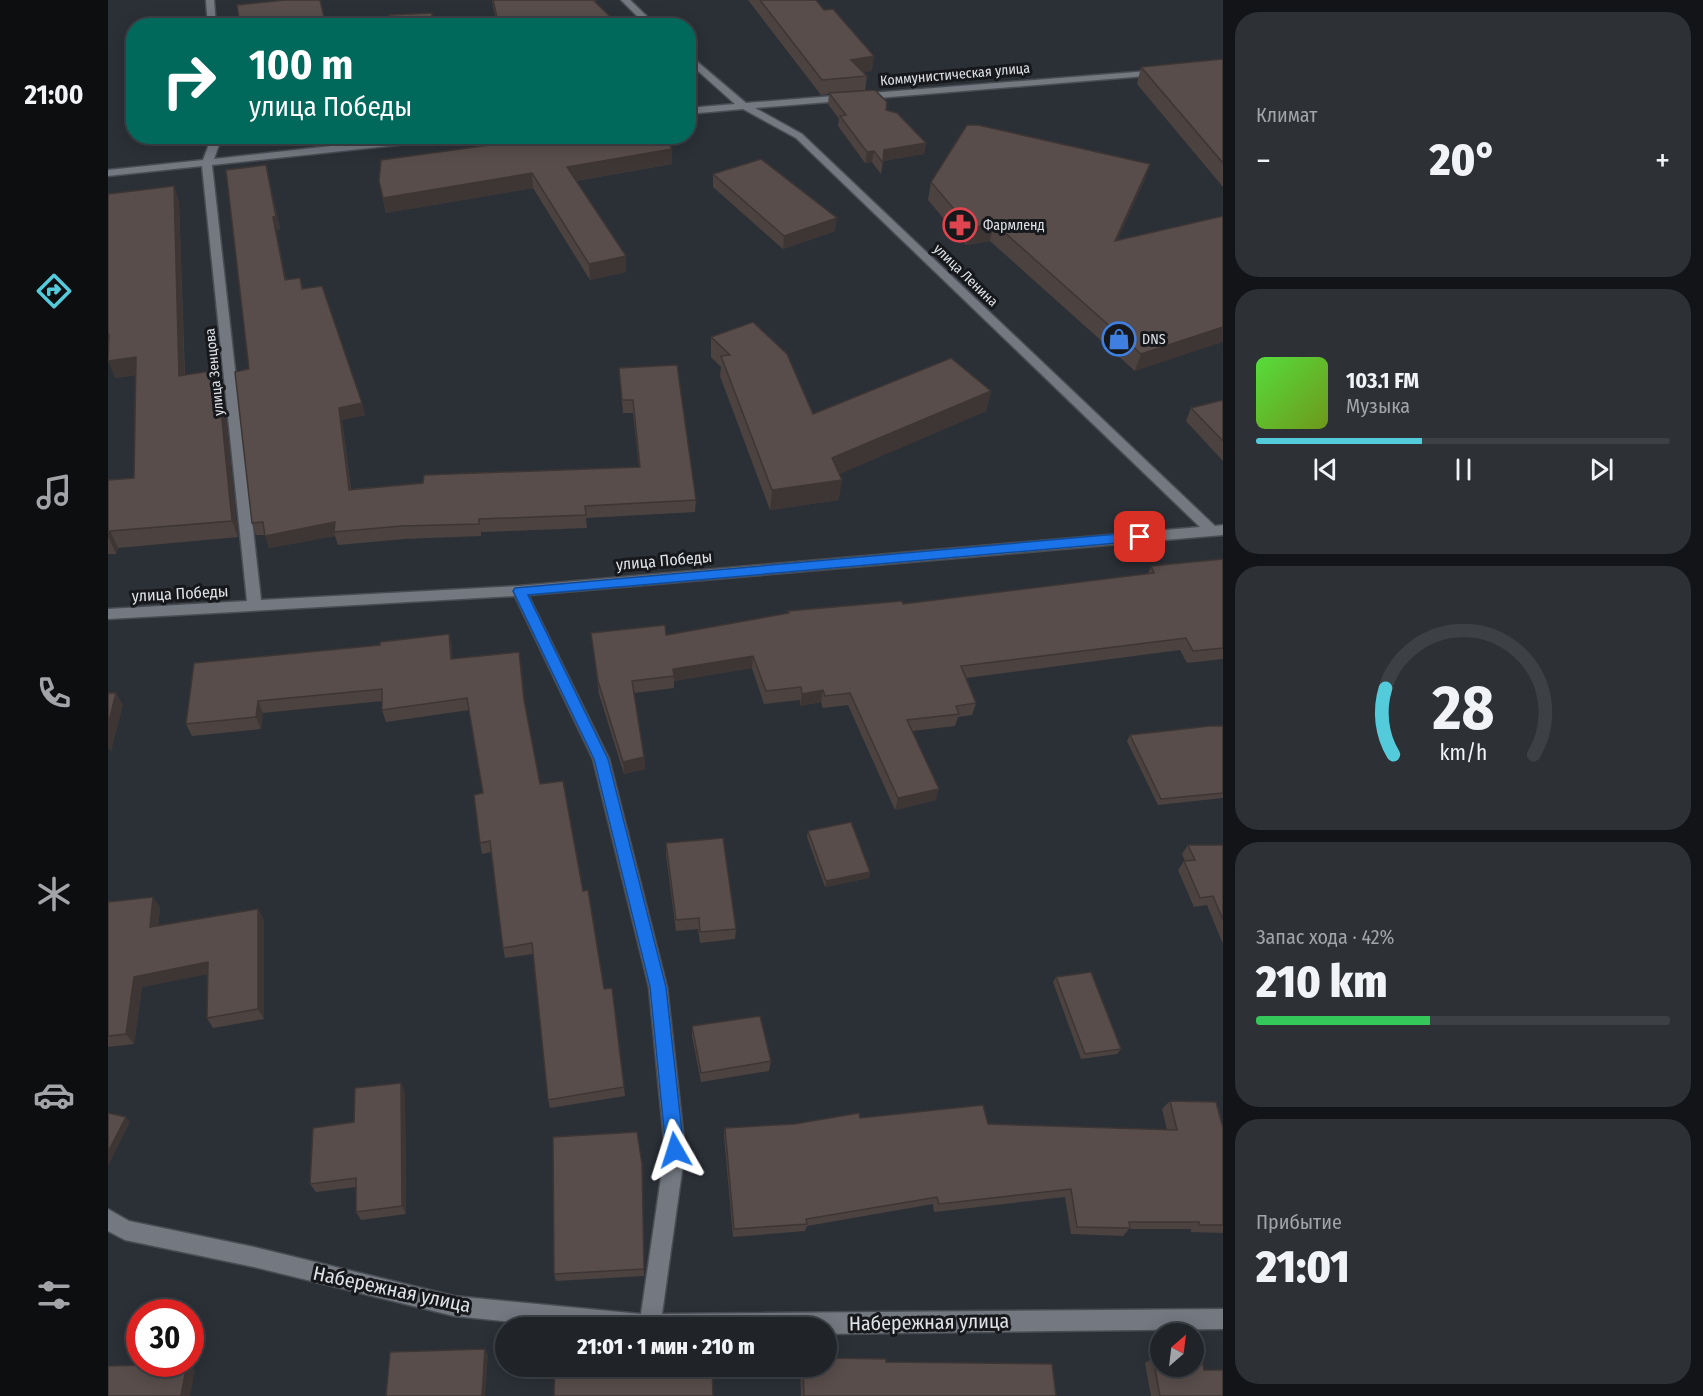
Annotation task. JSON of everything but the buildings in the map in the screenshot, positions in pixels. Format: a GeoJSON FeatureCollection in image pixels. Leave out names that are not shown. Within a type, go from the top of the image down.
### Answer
{"type":"FeatureCollection","features":[{"type":"Feature","properties":{"kind":"street"},"geometry":{"type":"LineString","coordinates":[[210,0],[211,18]]}},
{"type":"Feature","properties":{"kind":"street"},"geometry":{"type":"LineString","coordinates":[[625,0],[644,18]]}},
{"type":"Feature","properties":{"kind":"street","name":"улица Ленина"},"geometry":{"type":"LineString","coordinates":[[696,64],[742,105],[799,136],[1217,530]]}},
{"type":"Feature","properties":{"kind":"street","name":"Коммунистическая улица"},"geometry":{"type":"LineString","coordinates":[[696,110],[1164,71]]}},
{"type":"Feature","properties":{"kind":"street","name":"улица Зенцова"},"geometry":{"type":"LineString","coordinates":[[214,144],[207,164],[255,607]]}},
{"type":"Feature","properties":{"kind":"street"},"geometry":{"type":"LineString","coordinates":[[108,173],[383,144]]}},
{"type":"Feature","properties":{"kind":"street","name":"улица Победы"},"geometry":{"type":"LineString","coordinates":[[108,614],[519,591],[1217,530]]}},
{"type":"Feature","properties":{"kind":"street"},"geometry":{"type":"LineString","coordinates":[[519,591],[601,759],[658,987],[675,1150],[651,1317]]}},
{"type":"Feature","properties":{"kind":"street","name":"Набережная улица"},"geometry":{"type":"LineString","coordinates":[[108,1219],[125,1230],[254,1257],[454,1306],[567,1317]]}},
{"type":"Feature","properties":{"kind":"street","name":"Набережная улица"},"geometry":{"type":"LineString","coordinates":[[837,1323],[1223,1319]]}},
{"type":"Feature","properties":{"kind":"place","name":"Фармленд"},"geometry":{"type":"Point","coordinates":[960,225]}},
{"type":"Feature","properties":{"kind":"place","name":"DNS"},"geometry":{"type":"Point","coordinates":[1119,339]}},
{"type":"Feature","properties":{"kind":"route"},"geometry":{"type":"LineString","coordinates":[[675,1150],[658,987],[601,759],[519,591],[1140,537]]}}]}
